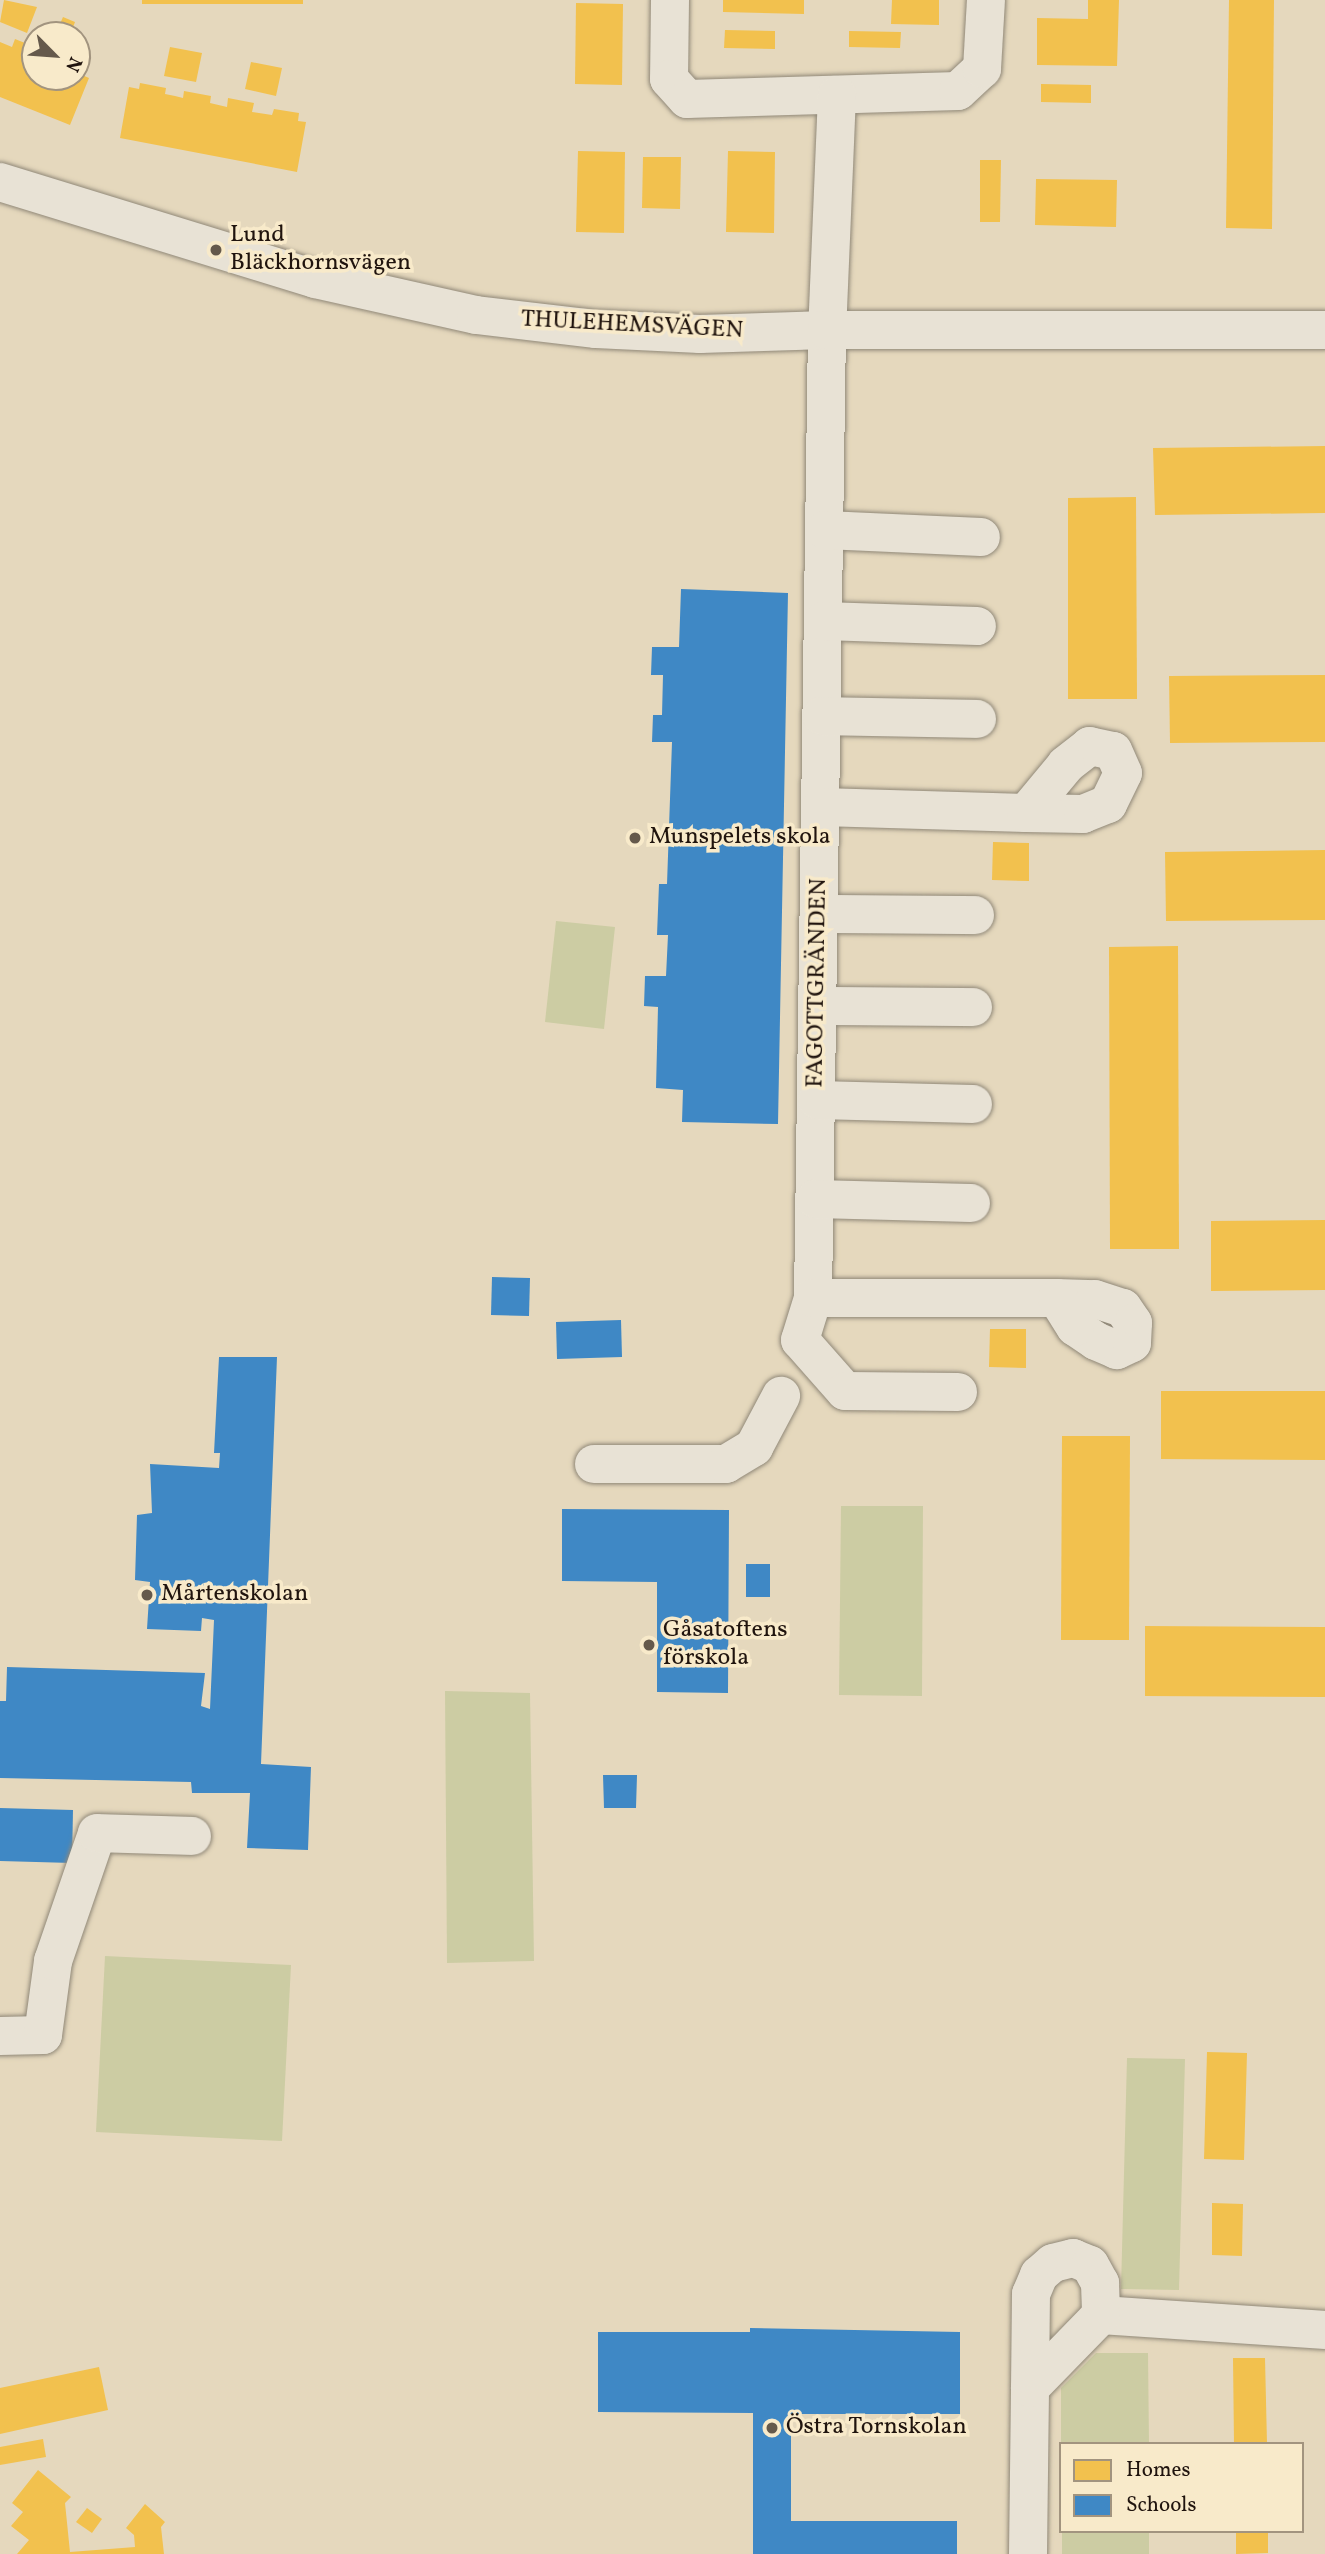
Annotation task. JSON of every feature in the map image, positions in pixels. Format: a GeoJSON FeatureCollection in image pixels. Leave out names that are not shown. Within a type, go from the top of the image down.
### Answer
{"type":"FeatureCollection","features":[{"type":"Feature","properties":{"kind":"street"},"geometry":{"type":"LineString","coordinates":[[670,0],[669,79],[674,89],[687,99],[958,92],[968,86],[985,56],[986,0]]}},
{"type":"Feature","properties":{"kind":"street","name":"FAGOTTGRÄNDEN"},"geometry":{"type":"LineString","coordinates":[[837,95],[827,330],[813,1298],[800,1339],[845,1391],[957,1392]]}},
{"type":"Feature","properties":{"kind":"street","name":"THULEHEMSVÄGEN"},"geometry":{"type":"LineString","coordinates":[[0,182],[315,279],[476,315],[700,334],[827,330],[1325,330]]}},
{"type":"Feature","properties":{"kind":"street"},"geometry":{"type":"LineString","coordinates":[[825,530],[981,537]]}},
{"type":"Feature","properties":{"kind":"street"},"geometry":{"type":"LineString","coordinates":[[823,621],[976,626]]}},
{"type":"Feature","properties":{"kind":"street"},"geometry":{"type":"LineString","coordinates":[[822,716],[977,719]]}},
{"type":"Feature","properties":{"kind":"street"},"geometry":{"type":"LineString","coordinates":[[821,807],[1026,813]]}},
{"type":"Feature","properties":{"kind":"street"},"geometry":{"type":"LineString","coordinates":[[819,914],[975,915]]}},
{"type":"Feature","properties":{"kind":"street"},"geometry":{"type":"LineString","coordinates":[[818,1006],[973,1007]]}},
{"type":"Feature","properties":{"kind":"street"},"geometry":{"type":"LineString","coordinates":[[817,1100],[973,1104]]}},
{"type":"Feature","properties":{"kind":"street"},"geometry":{"type":"LineString","coordinates":[[815,1199],[971,1203]]}},
{"type":"Feature","properties":{"kind":"street"},"geometry":{"type":"LineString","coordinates":[[813,1298],[1057,1298]]}},
{"type":"Feature","properties":{"kind":"street"},"geometry":{"type":"LineString","coordinates":[[594,1464],[726,1464],[754,1447],[781,1396]]}},
{"type":"Feature","properties":{"kind":"street"},"geometry":{"type":"LineString","coordinates":[[0,2036],[43,2035],[53,1961],[97,1833],[192,1836]]}},
{"type":"Feature","properties":{"kind":"street"},"geometry":{"type":"LineString","coordinates":[[1028,2554],[1031,2294],[1039,2275],[1053,2263],[1073,2258],[1090,2265],[1100,2283],[1101,2315],[1030,2388]]}},
{"type":"Feature","properties":{"kind":"street"},"geometry":{"type":"LineString","coordinates":[[1101,2315],[1325,2330]]}},
{"type":"Feature","properties":{"kind":"green space"},"geometry":{"type":"Polygon","coordinates":[[[556,921],[615,927],[604,1029],[545,1022],[556,921]]]}},
{"type":"Feature","properties":{"kind":"green space"},"geometry":{"type":"Polygon","coordinates":[[[841,1506],[923,1506],[922,1696],[839,1695],[841,1506]]]}},
{"type":"Feature","properties":{"kind":"green space"},"geometry":{"type":"Polygon","coordinates":[[[445,1691],[530,1693],[534,1961],[447,1963],[445,1691]]]}},
{"type":"Feature","properties":{"kind":"green space"},"geometry":{"type":"Polygon","coordinates":[[[105,1956],[291,1965],[282,2141],[96,2132],[105,1956]]]}},
{"type":"Feature","properties":{"kind":"green space"},"geometry":{"type":"Polygon","coordinates":[[[1127,2058],[1185,2059],[1179,2290],[1121,2289],[1127,2058]]]}},
{"type":"Feature","properties":{"kind":"green space"},"geometry":{"type":"Polygon","coordinates":[[[1096,2353],[1148,2353],[1149,2442],[1061,2442],[1061,2388],[1096,2353]]]}},
{"type":"Feature","properties":{"kind":"green space"},"geometry":{"type":"Polygon","coordinates":[[[1062,2533],[1149,2533],[1149,2554],[1062,2554],[1062,2533]]]}},
{"type":"Feature","properties":{"kind":"building: Homes"},"geometry":{"type":"Polygon","coordinates":[[[4,0],[37,7],[32,21],[21,21],[21,31],[0,22],[4,0]]]}},
{"type":"Feature","properties":{"kind":"building: Homes"},"geometry":{"type":"Polygon","coordinates":[[[142,0],[303,0],[303,4],[142,4],[142,0]]]}},
{"type":"Feature","properties":{"kind":"building: Homes"},"geometry":{"type":"Polygon","coordinates":[[[723,0],[804,0],[804,14],[723,12],[723,0]]]}},
{"type":"Feature","properties":{"kind":"building: Homes"},"geometry":{"type":"Polygon","coordinates":[[[892,0],[939,0],[939,25],[891,24],[892,0]]]}},
{"type":"Feature","properties":{"kind":"building: Homes"},"geometry":{"type":"Polygon","coordinates":[[[1088,0],[1119,0],[1117,66],[1037,65],[1037,18],[1088,19],[1088,0]]]}},
{"type":"Feature","properties":{"kind":"building: Homes"},"geometry":{"type":"Polygon","coordinates":[[[1229,0],[1274,0],[1272,229],[1226,228],[1229,0]]]}},
{"type":"Feature","properties":{"kind":"building: Homes"},"geometry":{"type":"Polygon","coordinates":[[[576,3],[623,4],[622,85],[575,84],[576,3]]]}},
{"type":"Feature","properties":{"kind":"building: Homes"},"geometry":{"type":"Polygon","coordinates":[[[725,30],[775,31],[775,49],[724,48],[725,30]]]}},
{"type":"Feature","properties":{"kind":"building: Homes"},"geometry":{"type":"Polygon","coordinates":[[[849,31],[901,32],[900,48],[849,47],[849,31]]]}},
{"type":"Feature","properties":{"kind":"building: Homes"},"geometry":{"type":"Polygon","coordinates":[[[15,39],[21,41],[21,91],[84,91],[70,125],[0,97],[0,42],[12,47],[15,39]]]}},
{"type":"Feature","properties":{"kind":"building: Homes"},"geometry":{"type":"Polygon","coordinates":[[[170,47],[202,53],[196,82],[164,76],[170,47]]]}},
{"type":"Feature","properties":{"kind":"building: Homes"},"geometry":{"type":"Polygon","coordinates":[[[251,62],[282,68],[276,96],[245,89],[251,62]]]}},
{"type":"Feature","properties":{"kind":"building: Homes"},"geometry":{"type":"Polygon","coordinates":[[[140,83],[166,88],[165,94],[183,98],[184,91],[211,96],[210,103],[227,107],[228,98],[254,103],[252,112],[272,115],[274,109],[299,113],[298,121],[306,122],[297,172],[120,138],[129,87],[139,89],[140,83]]]}},
{"type":"Feature","properties":{"kind":"building: Homes"},"geometry":{"type":"Polygon","coordinates":[[[1041,84],[1091,85],[1091,103],[1041,102],[1041,84]]]}},
{"type":"Feature","properties":{"kind":"building: Homes"},"geometry":{"type":"Polygon","coordinates":[[[578,151],[625,152],[624,233],[576,232],[578,151]]]}},
{"type":"Feature","properties":{"kind":"building: Homes"},"geometry":{"type":"Polygon","coordinates":[[[728,151],[775,152],[774,233],[726,232],[728,151]]]}},
{"type":"Feature","properties":{"kind":"building: Homes"},"geometry":{"type":"Polygon","coordinates":[[[643,157],[681,157],[680,209],[642,208],[643,157]]]}},
{"type":"Feature","properties":{"kind":"building: Homes"},"geometry":{"type":"Polygon","coordinates":[[[980,160],[1001,160],[1000,222],[980,222],[980,160]]]}},
{"type":"Feature","properties":{"kind":"building: Homes"},"geometry":{"type":"Polygon","coordinates":[[[1036,179],[1117,180],[1116,227],[1035,225],[1036,179]]]}},
{"type":"Feature","properties":{"kind":"building: Homes"},"geometry":{"type":"Polygon","coordinates":[[[1325,446],[1325,513],[1155,515],[1153,448],[1325,446]]]}},
{"type":"Feature","properties":{"kind":"building: Homes"},"geometry":{"type":"Polygon","coordinates":[[[1136,497],[1137,699],[1068,699],[1068,498],[1136,497]]]}},
{"type":"Feature","properties":{"kind":"building: Homes"},"geometry":{"type":"Polygon","coordinates":[[[1325,675],[1325,742],[1170,743],[1169,676],[1325,675]]]}},
{"type":"Feature","properties":{"kind":"building: Homes"},"geometry":{"type":"Polygon","coordinates":[[[993,842],[1029,843],[1029,881],[992,880],[993,842]]]}},
{"type":"Feature","properties":{"kind":"building: Homes"},"geometry":{"type":"Polygon","coordinates":[[[1325,850],[1325,920],[1166,921],[1165,852],[1325,850]]]}},
{"type":"Feature","properties":{"kind":"building: Homes"},"geometry":{"type":"Polygon","coordinates":[[[1178,946],[1179,1249],[1110,1249],[1109,947],[1178,946]]]}},
{"type":"Feature","properties":{"kind":"building: Homes"},"geometry":{"type":"Polygon","coordinates":[[[1325,1220],[1325,1290],[1211,1291],[1211,1221],[1325,1220]]]}},
{"type":"Feature","properties":{"kind":"building: Homes"},"geometry":{"type":"Polygon","coordinates":[[[990,1329],[1026,1329],[1026,1368],[989,1367],[990,1329]]]}},
{"type":"Feature","properties":{"kind":"building: Homes"},"geometry":{"type":"Polygon","coordinates":[[[1161,1391],[1325,1391],[1325,1460],[1161,1459],[1161,1391]]]}},
{"type":"Feature","properties":{"kind":"building: Homes"},"geometry":{"type":"Polygon","coordinates":[[[1062,1436],[1130,1436],[1129,1640],[1061,1640],[1062,1436]]]}},
{"type":"Feature","properties":{"kind":"building: Homes"},"geometry":{"type":"Polygon","coordinates":[[[1145,1626],[1325,1627],[1325,1697],[1145,1696],[1145,1626]]]}},
{"type":"Feature","properties":{"kind":"building: Homes"},"geometry":{"type":"Polygon","coordinates":[[[1207,2052],[1247,2053],[1244,2160],[1204,2159],[1207,2052]]]}},
{"type":"Feature","properties":{"kind":"building: Homes"},"geometry":{"type":"Polygon","coordinates":[[[1212,2203],[1243,2204],[1242,2256],[1212,2255],[1212,2203]]]}},
{"type":"Feature","properties":{"kind":"building: Homes"},"geometry":{"type":"Polygon","coordinates":[[[1233,2358],[1265,2358],[1267,2442],[1234,2442],[1233,2358]]]}},
{"type":"Feature","properties":{"kind":"building: Homes"},"geometry":{"type":"Polygon","coordinates":[[[99,2367],[108,2410],[0,2434],[0,2388],[99,2367]]]}},
{"type":"Feature","properties":{"kind":"building: Homes"},"geometry":{"type":"Polygon","coordinates":[[[43,2439],[46,2457],[0,2465],[0,2447],[43,2439]]]}},
{"type":"Feature","properties":{"kind":"building: Homes"},"geometry":{"type":"Polygon","coordinates":[[[38,2470],[71,2497],[65,2503],[70,2552],[135,2547],[134,2535],[126,2528],[145,2504],[165,2522],[161,2527],[164,2554],[17,2554],[29,2540],[11,2526],[23,2512],[12,2503],[38,2470]]]}},
{"type":"Feature","properties":{"kind":"building: Homes"},"geometry":{"type":"Polygon","coordinates":[[[87,2508],[102,2519],[92,2533],[76,2522],[87,2508]]]}},
{"type":"Feature","properties":{"kind":"building: Homes"},"geometry":{"type":"Polygon","coordinates":[[[1236,2533],[1268,2533],[1268,2553],[1236,2554],[1236,2533]]]}},
{"type":"Feature","properties":{"kind":"building: Schools","name":"Munspelets skola"},"geometry":{"type":"Polygon","coordinates":[[[681,589],[788,593],[778,1124],[682,1122],[683,1090],[656,1088],[658,1007],[644,1006],[645,976],[666,976],[668,935],[657,935],[659,884],[667,884],[672,742],[652,742],[653,715],[662,715],[663,675],[651,675],[652,647],[679,647],[681,589]]]}},
{"type":"Feature","properties":{"kind":"building: Schools"},"geometry":{"type":"Polygon","coordinates":[[[492,1277],[530,1278],[529,1316],[491,1315],[492,1277]]]}},
{"type":"Feature","properties":{"kind":"building: Schools"},"geometry":{"type":"Polygon","coordinates":[[[621,1320],[622,1357],[557,1359],[556,1322],[621,1320]]]}},
{"type":"Feature","properties":{"kind":"building: Schools"},"geometry":{"type":"Polygon","coordinates":[[[219,1357],[277,1357],[261,1764],[311,1767],[308,1850],[247,1848],[250,1793],[192,1793],[191,1782],[0,1778],[0,1701],[6,1701],[7,1667],[205,1673],[201,1706],[210,1709],[214,1620],[202,1618],[201,1631],[147,1629],[150,1582],[135,1580],[137,1515],[152,1513],[150,1464],[219,1468],[220,1453],[214,1453],[219,1357]]]}},
{"type":"Feature","properties":{"kind":"building: Schools","name":"Gåsatoftens förskola"},"geometry":{"type":"Polygon","coordinates":[[[562,1509],[729,1510],[728,1693],[657,1692],[657,1582],[562,1581],[562,1509]]]}},
{"type":"Feature","properties":{"kind":"building: Schools"},"geometry":{"type":"Polygon","coordinates":[[[746,1564],[770,1564],[770,1597],[746,1597],[746,1564]]]}},
{"type":"Feature","properties":{"kind":"building: Schools"},"geometry":{"type":"Polygon","coordinates":[[[603,1775],[637,1775],[636,1808],[604,1808],[603,1775]]]}},
{"type":"Feature","properties":{"kind":"building: Schools"},"geometry":{"type":"Polygon","coordinates":[[[0,1808],[73,1810],[72,1863],[0,1861],[0,1808]]]}},
{"type":"Feature","properties":{"kind":"building: Schools"},"geometry":{"type":"Polygon","coordinates":[[[750,2328],[960,2332],[960,2414],[791,2414],[791,2521],[957,2521],[957,2554],[753,2554],[753,2413],[598,2412],[598,2332],[750,2332],[750,2328]]]}},
{"type":"Feature","properties":{"kind":"place","name":"Lund Bläckhornsvägen"},"geometry":{"type":"Point","coordinates":[216,250]}},
{"type":"Feature","properties":{"kind":"place","name":"Munspelets skola"},"geometry":{"type":"Point","coordinates":[635,838]}},
{"type":"Feature","properties":{"kind":"place","name":"Mårtenskolan"},"geometry":{"type":"Point","coordinates":[147,1595]}},
{"type":"Feature","properties":{"kind":"place","name":"Gåsatoftens förskola"},"geometry":{"type":"Point","coordinates":[649,1645]}},
{"type":"Feature","properties":{"kind":"place","name":"Östra Tornskolan"},"geometry":{"type":"Point","coordinates":[772,2428]}}]}
